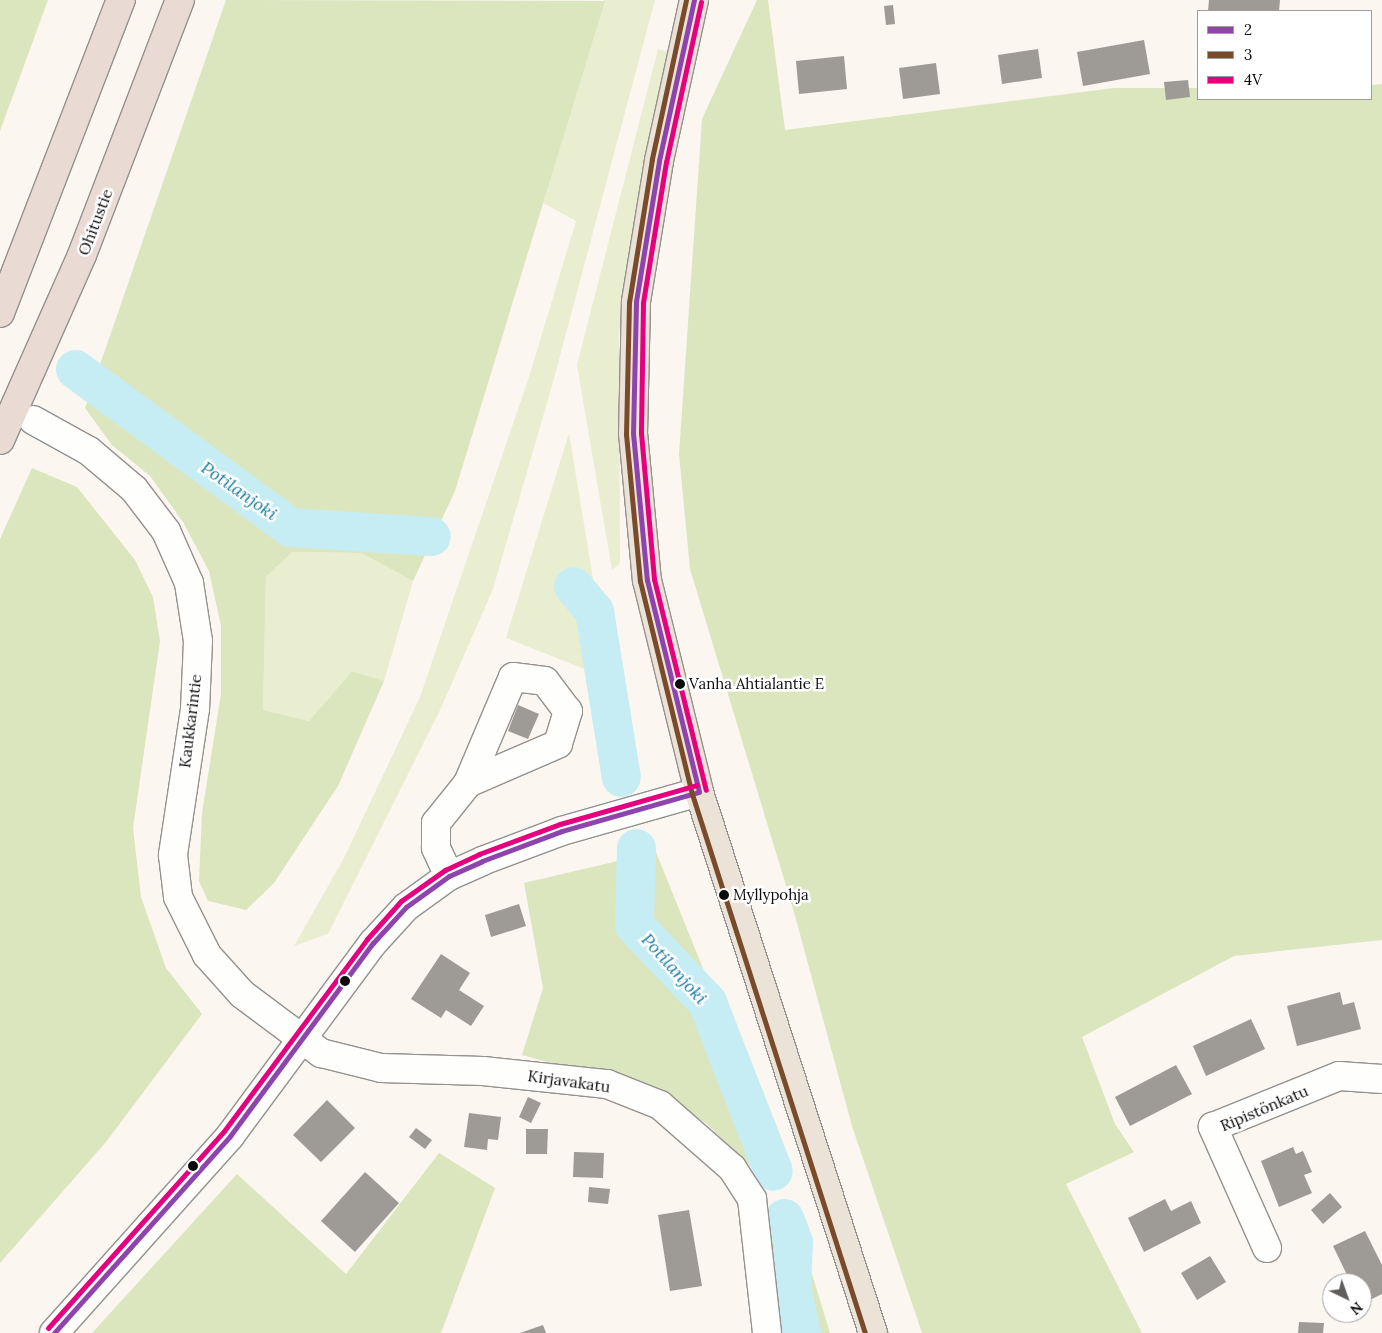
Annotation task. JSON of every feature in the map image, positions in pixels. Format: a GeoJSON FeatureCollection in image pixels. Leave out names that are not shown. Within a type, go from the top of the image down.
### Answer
{"type":"FeatureCollection","features":[{"type":"Feature","properties":{"kind":"highway"},"geometry":{"type":"LineString","coordinates":[[0,313],[121,0]]}},
{"type":"Feature","properties":{"kind":"highway","name":"Ohitustie"},"geometry":{"type":"LineString","coordinates":[[0,440],[82,255],[180,0]]}},
{"type":"Feature","properties":{"kind":"main road"},"geometry":{"type":"LineString","coordinates":[[694,0],[658,161],[636,302],[633,433],[647,580],[699,792],[873,1333]]}},
{"type":"Feature","properties":{"kind":"street","name":"Kaukkarintie"},"geometry":{"type":"LineString","coordinates":[[33,420],[89,451],[134,489],[166,531],[186,574],[198,641],[195,709],[173,855],[178,898],[207,955],[242,994],[303,1040]]}},
{"type":"Feature","properties":{"kind":"street"},"geometry":{"type":"LineString","coordinates":[[449,876],[436,848],[436,823],[468,783]]}},
{"type":"Feature","properties":{"kind":"street"},"geometry":{"type":"LineString","coordinates":[[54,1333],[230,1136],[373,944],[406,907],[449,876],[562,831],[699,792]]}},
{"type":"Feature","properties":{"kind":"street","name":"Kirjavakatu"},"geometry":{"type":"LineString","coordinates":[[303,1040],[321,1053],[381,1068],[483,1072],[606,1084],[660,1104],[732,1168],[752,1199],[767,1333]]}},
{"type":"Feature","properties":{"kind":"street","name":"Ripistönkatu"},"geometry":{"type":"LineString","coordinates":[[1267,1248],[1213,1127],[1339,1076],[1382,1079]]}},
{"type":"Feature","properties":{"kind":"green space"},"geometry":{"type":"Polygon","coordinates":[[[0,0],[48,0],[0,131],[0,0]]]}},
{"type":"Feature","properties":{"kind":"green space"},"geometry":{"type":"Polygon","coordinates":[[[226,0],[605,1],[455,491],[413,581],[361,553],[292,552],[266,577],[263,710],[309,721],[352,671],[384,681],[338,786],[274,883],[246,910],[208,901],[199,881],[202,813],[221,694],[221,626],[209,571],[183,522],[150,476],[112,445],[85,408],[226,0]]]}},
{"type":"Feature","properties":{"kind":"green space"},"geometry":{"type":"Polygon","coordinates":[[[604,0],[655,0],[553,382],[493,589],[441,708],[328,934],[294,946],[344,858],[420,697],[529,377],[576,221],[543,203],[604,0]]]}},
{"type":"Feature","properties":{"kind":"green space"},"geometry":{"type":"Polygon","coordinates":[[[757,0],[768,0],[785,130],[1114,88],[1197,88],[1197,100],[1372,100],[1372,85],[1382,84],[1382,940],[1234,956],[1082,1037],[1115,1124],[1134,1152],[1066,1184],[1142,1333],[922,1333],[852,1126],[794,912],[690,569],[679,454],[702,119],[757,0]]]}},
{"type":"Feature","properties":{"kind":"green space"},"geometry":{"type":"Polygon","coordinates":[[[658,49],[669,52],[619,332],[620,563],[612,570],[577,365],[658,49]]]}},
{"type":"Feature","properties":{"kind":"green space"},"geometry":{"type":"Polygon","coordinates":[[[569,433],[595,591],[592,672],[506,638],[569,433]]]}},
{"type":"Feature","properties":{"kind":"green space"},"geometry":{"type":"Polygon","coordinates":[[[32,468],[77,487],[135,560],[153,597],[160,641],[133,828],[141,897],[166,968],[202,1014],[106,1142],[0,1263],[0,539],[32,468]]]}},
{"type":"Feature","properties":{"kind":"green space"},"geometry":{"type":"Polygon","coordinates":[[[292,552],[361,553],[413,581],[384,681],[352,671],[309,721],[263,710],[266,577],[292,552]]]}},
{"type":"Feature","properties":{"kind":"green space"},"geometry":{"type":"Polygon","coordinates":[[[656,852],[782,1164],[760,1176],[707,1124],[662,1093],[522,1055],[543,988],[524,883],[656,852]]]}},
{"type":"Feature","properties":{"kind":"green space"},"geometry":{"type":"Polygon","coordinates":[[[439,1153],[495,1188],[441,1333],[92,1333],[237,1174],[346,1274],[439,1153]]]}},
{"type":"Feature","properties":{"kind":"green space"},"geometry":{"type":"Polygon","coordinates":[[[791,1205],[830,1333],[782,1333],[765,1213],[791,1205]]]}},
{"type":"Feature","properties":{"kind":"building"},"geometry":{"type":"Polygon","coordinates":[[[1209,0],[1280,0],[1279,10],[1208,10],[1209,0]]]}},
{"type":"Feature","properties":{"kind":"building"},"geometry":{"type":"Polygon","coordinates":[[[893,5],[895,24],[886,25],[884,6],[893,5]]]}},
{"type":"Feature","properties":{"kind":"building"},"geometry":{"type":"Polygon","coordinates":[[[1144,40],[1150,74],[1083,86],[1077,52],[1144,40]]]}},
{"type":"Feature","properties":{"kind":"building"},"geometry":{"type":"Polygon","coordinates":[[[1038,49],[1042,78],[1002,84],[998,55],[1038,49]]]}},
{"type":"Feature","properties":{"kind":"building"},"geometry":{"type":"Polygon","coordinates":[[[844,56],[847,89],[799,94],[796,61],[844,56]]]}},
{"type":"Feature","properties":{"kind":"building"},"geometry":{"type":"Polygon","coordinates":[[[936,63],[940,94],[903,99],[899,68],[936,63]]]}},
{"type":"Feature","properties":{"kind":"building"},"geometry":{"type":"Polygon","coordinates":[[[1188,80],[1190,97],[1166,100],[1164,82],[1188,80]]]}},
{"type":"Feature","properties":{"kind":"building"},"geometry":{"type":"Polygon","coordinates":[[[518,705],[539,714],[528,739],[508,731],[518,705]]]}},
{"type":"Feature","properties":{"kind":"building"},"geometry":{"type":"Polygon","coordinates":[[[519,904],[526,926],[491,937],[485,915],[519,904]]]}},
{"type":"Feature","properties":{"kind":"building"},"geometry":{"type":"Polygon","coordinates":[[[441,954],[470,973],[459,990],[484,1006],[471,1026],[446,1010],[441,1018],[411,999],[441,954]]]}},
{"type":"Feature","properties":{"kind":"building"},"geometry":{"type":"Polygon","coordinates":[[[1340,992],[1343,1005],[1354,1002],[1361,1029],[1297,1046],[1287,1006],[1340,992]]]}},
{"type":"Feature","properties":{"kind":"building"},"geometry":{"type":"Polygon","coordinates":[[[1251,1019],[1265,1049],[1206,1076],[1193,1046],[1251,1019]]]}},
{"type":"Feature","properties":{"kind":"building"},"geometry":{"type":"Polygon","coordinates":[[[1176,1065],[1192,1094],[1130,1126],[1115,1097],[1176,1065]]]}},
{"type":"Feature","properties":{"kind":"building"},"geometry":{"type":"Polygon","coordinates":[[[528,1097],[541,1103],[531,1123],[519,1117],[528,1097]]]}},
{"type":"Feature","properties":{"kind":"building"},"geometry":{"type":"Polygon","coordinates":[[[327,1100],[355,1128],[321,1162],[293,1135],[327,1100]]]}},
{"type":"Feature","properties":{"kind":"building"},"geometry":{"type":"Polygon","coordinates":[[[469,1113],[501,1117],[498,1140],[488,1139],[487,1150],[464,1147],[469,1113]]]}},
{"type":"Feature","properties":{"kind":"building"},"geometry":{"type":"Polygon","coordinates":[[[416,1128],[432,1140],[425,1149],[409,1137],[416,1128]]]}},
{"type":"Feature","properties":{"kind":"building"},"geometry":{"type":"Polygon","coordinates":[[[526,1129],[548,1129],[547,1154],[526,1154],[526,1129]]]}},
{"type":"Feature","properties":{"kind":"building"},"geometry":{"type":"Polygon","coordinates":[[[1293,1147],[1296,1154],[1303,1151],[1312,1172],[1304,1175],[1312,1193],[1279,1207],[1261,1161],[1293,1147]]]}},
{"type":"Feature","properties":{"kind":"building"},"geometry":{"type":"Polygon","coordinates":[[[574,1152],[604,1153],[603,1178],[573,1177],[574,1152]]]}},
{"type":"Feature","properties":{"kind":"building"},"geometry":{"type":"Polygon","coordinates":[[[365,1172],[399,1203],[355,1252],[321,1221],[365,1172]]]}},
{"type":"Feature","properties":{"kind":"building"},"geometry":{"type":"Polygon","coordinates":[[[589,1187],[610,1189],[608,1204],[588,1202],[589,1187]]]}},
{"type":"Feature","properties":{"kind":"building"},"geometry":{"type":"Polygon","coordinates":[[[1330,1193],[1342,1207],[1323,1224],[1311,1210],[1330,1193]]]}},
{"type":"Feature","properties":{"kind":"building"},"geometry":{"type":"Polygon","coordinates":[[[1165,1199],[1171,1211],[1191,1201],[1201,1223],[1144,1252],[1128,1218],[1165,1199]]]}},
{"type":"Feature","properties":{"kind":"building"},"geometry":{"type":"Polygon","coordinates":[[[689,1210],[702,1286],[670,1291],[658,1215],[689,1210]]]}},
{"type":"Feature","properties":{"kind":"building"},"geometry":{"type":"Polygon","coordinates":[[[1365,1231],[1382,1265],[1382,1294],[1372,1299],[1372,1273],[1346,1273],[1333,1246],[1365,1231]]]}},
{"type":"Feature","properties":{"kind":"building"},"geometry":{"type":"Polygon","coordinates":[[[1210,1256],[1226,1282],[1197,1300],[1181,1273],[1210,1256]]]}},
{"type":"Feature","properties":{"kind":"building"},"geometry":{"type":"Polygon","coordinates":[[[1299,1322],[1324,1323],[1323,1333],[1298,1333],[1299,1322]]]}},
{"type":"Feature","properties":{"kind":"building"},"geometry":{"type":"Polygon","coordinates":[[[543,1325],[546,1333],[520,1333],[543,1325]]]}},
{"type":"Feature","properties":{"kind":"waterway","name":"Potilanjoki"},"geometry":{"type":"LineString","coordinates":[[75,369],[290,527],[431,536]]}},
{"type":"Feature","properties":{"kind":"waterway","name":"Potilanjoki"},"geometry":{"type":"LineString","coordinates":[[573,586],[594,611],[621,777]]}},
{"type":"Feature","properties":{"kind":"waterway","name":"Potilanjoki"},"geometry":{"type":"LineString","coordinates":[[636,848],[634,925],[707,1002],[773,1171]]}},
{"type":"Feature","properties":{"kind":"waterway","name":"Potilanjoki"},"geometry":{"type":"LineString","coordinates":[[784,1218],[793,1242],[791,1286],[801,1333]]}},
{"type":"Feature","properties":{"kind":"transit line","name":"3"},"geometry":{"type":"LineString","coordinates":[[686,0],[652,159],[629,302],[626,434],[640,581],[692,794],[865,1333]]}},
{"type":"Feature","properties":{"kind":"transit line","name":"2"},"geometry":{"type":"LineString","coordinates":[[694,0],[659,161],[636,302],[633,433],[647,580],[699,792]]}},
{"type":"Feature","properties":{"kind":"transit line","name":"4V"},"geometry":{"type":"LineString","coordinates":[[701,2],[666,162],[643,303],[641,433],[654,579],[706,790]]}},
{"type":"Feature","properties":{"kind":"transit line","name":"4V"},"geometry":{"type":"LineString","coordinates":[[48,1328],[224,1131],[367,939],[401,901],[445,870],[479,854],[560,824],[697,785]]}},
{"type":"Feature","properties":{"kind":"transit line","name":"2"},"geometry":{"type":"LineString","coordinates":[[54,1333],[230,1136],[373,943],[406,907],[449,876],[482,861],[562,831],[699,792]]}},
{"type":"Feature","properties":{"kind":"place","name":"Vanha Ahtialantie E"},"geometry":{"type":"Point","coordinates":[680,684]}},
{"type":"Feature","properties":{"kind":"place","name":"Myllypohja"},"geometry":{"type":"Point","coordinates":[724,895]}}]}
